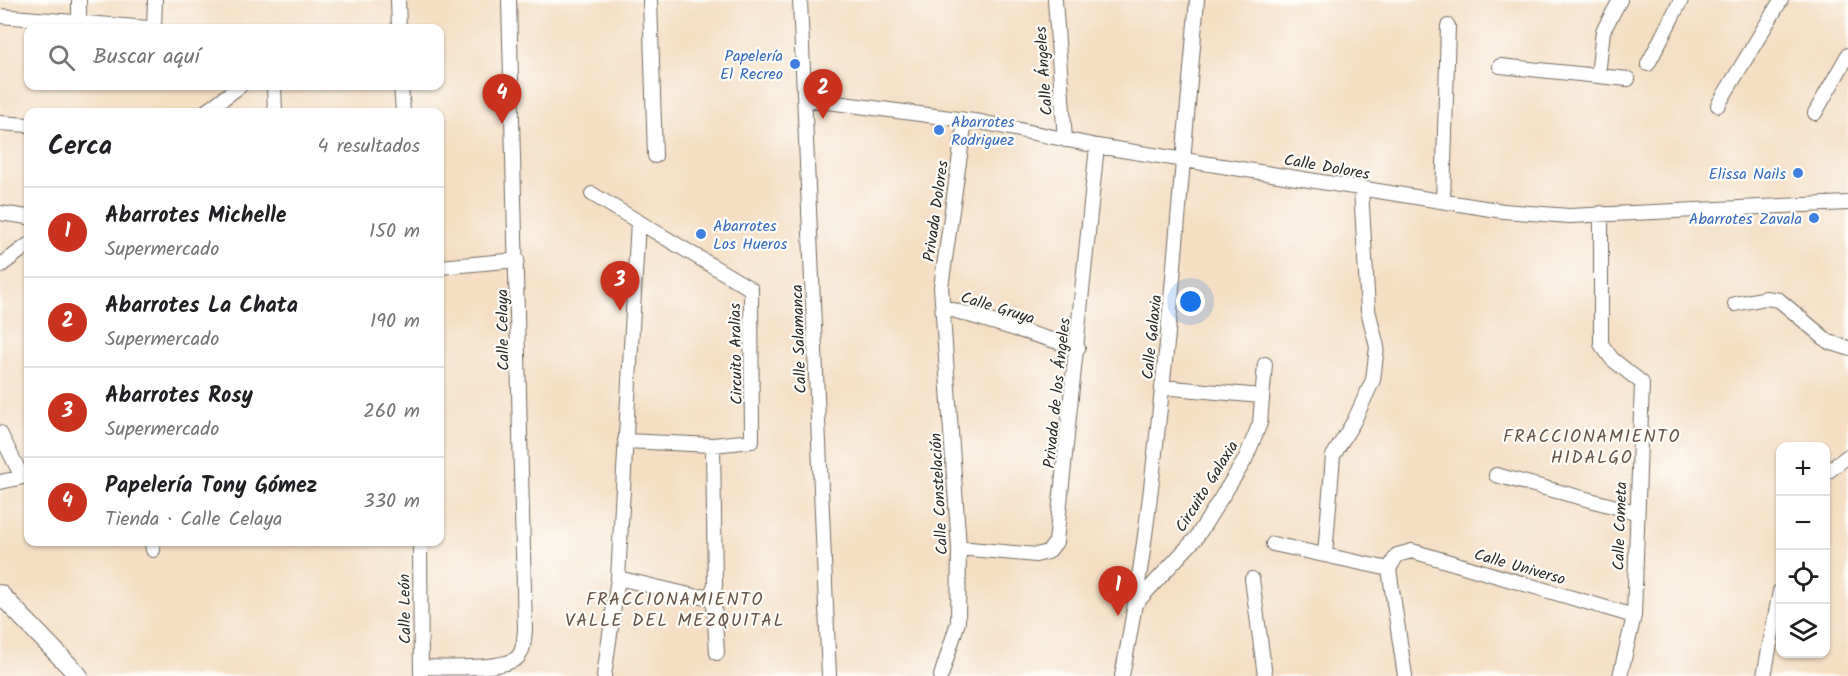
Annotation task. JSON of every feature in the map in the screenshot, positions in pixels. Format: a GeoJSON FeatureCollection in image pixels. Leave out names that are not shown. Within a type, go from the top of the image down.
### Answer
{"type":"FeatureCollection","features":[{"type":"Feature","properties":{"kind":"street"},"geometry":{"type":"LineString","coordinates":[[79,0],[79,22]]}},
{"type":"Feature","properties":{"kind":"street"},"geometry":{"type":"LineString","coordinates":[[153,24],[155,0]]}},
{"type":"Feature","properties":{"kind":"street"},"geometry":{"type":"LineString","coordinates":[[398,0],[399,24]]}},
{"type":"Feature","properties":{"kind":"street","name":"Calle Celaya"},"geometry":{"type":"LineString","coordinates":[[421,672],[503,664],[517,657],[523,648],[525,630],[509,0]]}},
{"type":"Feature","properties":{"kind":"street","name":"Calle Salamanca"},"geometry":{"type":"LineString","coordinates":[[800,0],[829,676]]}},
{"type":"Feature","properties":{"kind":"street","name":"Calle Ángeles"},"geometry":{"type":"LineString","coordinates":[[1055,0],[1065,140]]}},
{"type":"Feature","properties":{"kind":"street","name":"Calle Galaxia"},"geometry":{"type":"LineString","coordinates":[[1122,676],[1137,602],[1162,387],[1185,158],[1197,0]]}},
{"type":"Feature","properties":{"kind":"street"},"geometry":{"type":"LineString","coordinates":[[1598,75],[1603,31],[1620,0]]}},
{"type":"Feature","properties":{"kind":"street"},"geometry":{"type":"LineString","coordinates":[[1648,64],[1681,0]]}},
{"type":"Feature","properties":{"kind":"street"},"geometry":{"type":"LineString","coordinates":[[1718,105],[1781,0]]}},
{"type":"Feature","properties":{"kind":"street"},"geometry":{"type":"LineString","coordinates":[[650,2],[655,156]]}},
{"type":"Feature","properties":{"kind":"street"},"geometry":{"type":"LineString","coordinates":[[0,16],[102,24]]}},
{"type":"Feature","properties":{"kind":"street"},"geometry":{"type":"LineString","coordinates":[[1443,201],[1448,26]]}},
{"type":"Feature","properties":{"kind":"street"},"geometry":{"type":"LineString","coordinates":[[1815,113],[1848,55]]}},
{"type":"Feature","properties":{"kind":"street"},"geometry":{"type":"LineString","coordinates":[[1500,66],[1628,79]]}},
{"type":"Feature","properties":{"kind":"street"},"geometry":{"type":"LineString","coordinates":[[210,108],[235,90]]}},
{"type":"Feature","properties":{"kind":"street"},"geometry":{"type":"LineString","coordinates":[[274,90],[275,108]]}},
{"type":"Feature","properties":{"kind":"street"},"geometry":{"type":"LineString","coordinates":[[402,90],[403,108]]}},
{"type":"Feature","properties":{"kind":"street","name":"Calle Dolores"},"geometry":{"type":"LineString","coordinates":[[805,99],[965,120],[1097,146],[1185,158],[1503,211],[1569,216],[1848,203]]}},
{"type":"Feature","properties":{"kind":"street","name":"Privada Dolores"},"geometry":{"type":"LineString","coordinates":[[943,307],[941,287],[965,120]]}},
{"type":"Feature","properties":{"kind":"street"},"geometry":{"type":"LineString","coordinates":[[0,123],[24,125]]}},
{"type":"Feature","properties":{"kind":"street","name":"Privada de los Ángeles"},"geometry":{"type":"LineString","coordinates":[[959,548],[1036,555],[1048,552],[1056,542],[1097,146]]}},
{"type":"Feature","properties":{"kind":"street"},"geometry":{"type":"LineString","coordinates":[[1325,555],[1333,456],[1354,421],[1373,380],[1377,347],[1368,310],[1361,189]]}},
{"type":"Feature","properties":{"kind":"street"},"geometry":{"type":"LineString","coordinates":[[592,194],[638,221],[618,578],[604,676]]}},
{"type":"Feature","properties":{"kind":"street"},"geometry":{"type":"LineString","coordinates":[[0,213],[24,216]]}},
{"type":"Feature","properties":{"kind":"street","name":"Calle Cometa"},"geometry":{"type":"LineString","coordinates":[[1601,213],[1601,344],[1612,359],[1642,383],[1635,512],[1634,616],[1620,676]]}},
{"type":"Feature","properties":{"kind":"street","name":"Circuito Aralias"},"geometry":{"type":"LineString","coordinates":[[625,441],[713,445],[752,441],[751,289],[638,221]]}},
{"type":"Feature","properties":{"kind":"street"},"geometry":{"type":"LineString","coordinates":[[0,266],[24,248]]}},
{"type":"Feature","properties":{"kind":"street"},"geometry":{"type":"LineString","coordinates":[[444,267],[517,260]]}},
{"type":"Feature","properties":{"kind":"street"},"geometry":{"type":"LineString","coordinates":[[1735,304],[1766,298],[1779,300],[1829,342],[1848,348]]}},
{"type":"Feature","properties":{"kind":"street","name":"Calle Gruya"},"geometry":{"type":"LineString","coordinates":[[943,307],[1077,348]]}},
{"type":"Feature","properties":{"kind":"street","name":"Calle Constelación"},"geometry":{"type":"LineString","coordinates":[[941,676],[958,622],[959,548],[943,307]]}},
{"type":"Feature","properties":{"kind":"street","name":"Circuito Galaxia"},"geometry":{"type":"LineString","coordinates":[[1137,602],[1196,538],[1245,460],[1260,423],[1265,364]]}},
{"type":"Feature","properties":{"kind":"street"},"geometry":{"type":"LineString","coordinates":[[1162,387],[1261,396]]}},
{"type":"Feature","properties":{"kind":"street"},"geometry":{"type":"LineString","coordinates":[[0,434],[24,475]]}},
{"type":"Feature","properties":{"kind":"street"},"geometry":{"type":"LineString","coordinates":[[713,445],[715,585],[710,596],[714,606],[717,654]]}},
{"type":"Feature","properties":{"kind":"street"},"geometry":{"type":"LineString","coordinates":[[1830,470],[1848,456]]}},
{"type":"Feature","properties":{"kind":"street"},"geometry":{"type":"LineString","coordinates":[[1496,475],[1635,512]]}},
{"type":"Feature","properties":{"kind":"street"},"geometry":{"type":"LineString","coordinates":[[0,482],[24,477]]}},
{"type":"Feature","properties":{"kind":"street"},"geometry":{"type":"LineString","coordinates":[[1274,544],[1389,569],[1405,676]]}},
{"type":"Feature","properties":{"kind":"street","name":"Calle León"},"geometry":{"type":"LineString","coordinates":[[420,546],[421,672]]}},
{"type":"Feature","properties":{"kind":"street","name":"Calle Universo"},"geometry":{"type":"LineString","coordinates":[[1389,569],[1397,555],[1412,551],[1634,616]]}},
{"type":"Feature","properties":{"kind":"street"},"geometry":{"type":"LineString","coordinates":[[618,578],[698,597],[710,596]]}},
{"type":"Feature","properties":{"kind":"street"},"geometry":{"type":"LineString","coordinates":[[1252,579],[1265,676]]}},
{"type":"Feature","properties":{"kind":"street"},"geometry":{"type":"LineString","coordinates":[[0,594],[79,676]]}},
{"type":"Feature","properties":{"kind":"street"},"geometry":{"type":"LineString","coordinates":[[1764,676],[1778,604]]}},
{"type":"Feature","properties":{"kind":"place","name":"Papelería El Recreo"},"geometry":{"type":"Point","coordinates":[795,64]}},
{"type":"Feature","properties":{"kind":"place","name":"Abarrotes La Chata"},"geometry":{"type":"Point","coordinates":[823,119]}},
{"type":"Feature","properties":{"kind":"place","name":"Papelería Tony Gómez"},"geometry":{"type":"Point","coordinates":[502,124]}},
{"type":"Feature","properties":{"kind":"place","name":"Abarrotes Rodriguez"},"geometry":{"type":"Point","coordinates":[939,130]}},
{"type":"Feature","properties":{"kind":"place","name":"Elissa Nails"},"geometry":{"type":"Point","coordinates":[1798,173]}},
{"type":"Feature","properties":{"kind":"place","name":"Abarrotes Zavala"},"geometry":{"type":"Point","coordinates":[1814,218]}},
{"type":"Feature","properties":{"kind":"place","name":"Abarrotes Los Hueros"},"geometry":{"type":"Point","coordinates":[701,234]}},
{"type":"Feature","properties":{"kind":"place","name":"Abarrotes Rosy"},"geometry":{"type":"Point","coordinates":[620,311]}},
{"type":"Feature","properties":{"kind":"place","name":"Abarrotes Michelle"},"geometry":{"type":"Point","coordinates":[1118,616]}},
{"type":"Feature","properties":{"kind":"district","name":"FRACCIONAMIENTO HIDALGO"},"geometry":{"type":"Point","coordinates":[1592,446]}},
{"type":"Feature","properties":{"kind":"district","name":"FRACCIONAMIENTO VALLE DEL MEZQUITAL"},"geometry":{"type":"Point","coordinates":[675,609]}}]}
